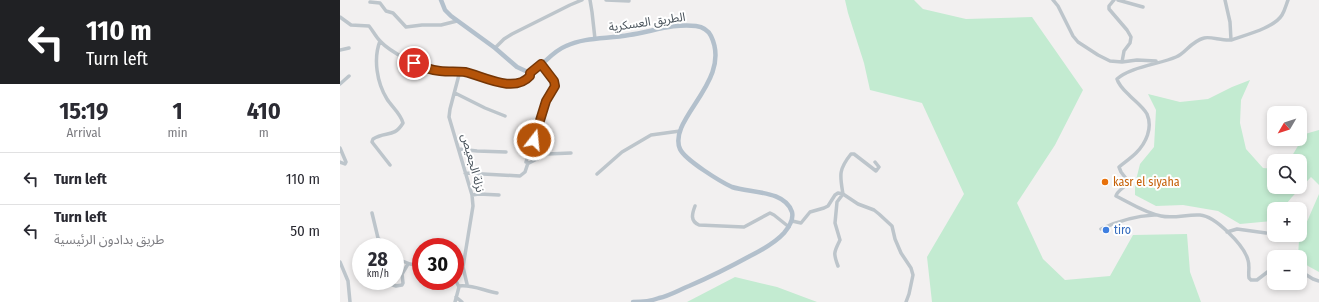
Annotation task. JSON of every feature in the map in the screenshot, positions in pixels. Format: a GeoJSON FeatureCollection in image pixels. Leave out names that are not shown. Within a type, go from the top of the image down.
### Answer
{"type":"FeatureCollection","features":[{"type":"Feature","properties":{"kind":"main road"},"geometry":{"type":"LineString","coordinates":[[441,0],[445,10],[457,21],[496,48],[517,67],[530,73]]}},
{"type":"Feature","properties":{"kind":"main road","name":"الطريق العسكرية"},"geometry":{"type":"LineString","coordinates":[[530,73],[564,46],[582,41],[630,35],[684,25],[696,26],[707,31],[712,38],[715,53],[711,80],[687,115],[680,130],[679,144],[682,152],[725,184],[738,189],[768,194],[781,199],[792,212],[792,221]]}},
{"type":"Feature","properties":{"kind":"main road"},"geometry":{"type":"LineString","coordinates":[[634,302],[643,302],[659,298],[730,267],[772,243],[784,234],[792,221]]}},
{"type":"Feature","properties":{"kind":"street"},"geometry":{"type":"LineString","coordinates":[[496,48],[504,39],[512,34],[570,4],[582,0]]}},
{"type":"Feature","properties":{"kind":"street"},"geometry":{"type":"LineString","coordinates":[[590,0],[595,39]]}},
{"type":"Feature","properties":{"kind":"street"},"geometry":{"type":"LineString","coordinates":[[606,0],[629,1]]}},
{"type":"Feature","properties":{"kind":"street"},"geometry":{"type":"LineString","coordinates":[[1053,0],[1058,6],[1069,31],[1078,42],[1110,61],[1122,62],[1137,60],[1159,62]]}},
{"type":"Feature","properties":{"kind":"street"},"geometry":{"type":"LineString","coordinates":[[1114,0],[1109,6],[1109,9],[1131,37],[1130,43],[1124,51],[1122,62]]}},
{"type":"Feature","properties":{"kind":"street"},"geometry":{"type":"LineString","coordinates":[[1118,0],[1143,7]]}},
{"type":"Feature","properties":{"kind":"street"},"geometry":{"type":"LineString","coordinates":[[1225,0],[1230,22],[1231,40]]}},
{"type":"Feature","properties":{"kind":"street"},"geometry":{"type":"LineString","coordinates":[[1155,215],[1116,196],[1128,180],[1119,170],[1120,167],[1144,145],[1148,135],[1149,125],[1148,117],[1144,110],[1122,88],[1117,79],[1123,74],[1177,57],[1190,45],[1203,38],[1210,37],[1224,41],[1231,40],[1259,30],[1278,20],[1283,15],[1288,0]]}},
{"type":"Feature","properties":{"kind":"street"},"geometry":{"type":"LineString","coordinates":[[370,2],[379,2],[386,11],[393,13],[406,27],[441,25],[457,21]]}},
{"type":"Feature","properties":{"kind":"street"},"geometry":{"type":"LineString","coordinates":[[340,17],[351,25],[370,26],[380,41],[420,66],[435,70],[460,71],[506,84],[522,82],[529,78],[530,73]]}},
{"type":"Feature","properties":{"kind":"street"},"geometry":{"type":"LineString","coordinates":[[380,41],[377,50],[377,63],[382,88],[403,123],[394,133],[378,136],[373,139],[372,142],[390,165]]}},
{"type":"Feature","properties":{"kind":"street"},"geometry":{"type":"LineString","coordinates":[[340,50],[349,48]]}},
{"type":"Feature","properties":{"kind":"street"},"geometry":{"type":"LineString","coordinates":[[466,173],[520,176],[525,172],[528,163],[526,160],[546,101],[555,86],[554,81],[541,64]]}},
{"type":"Feature","properties":{"kind":"street","name":"نزلة الجعيص"},"geometry":{"type":"LineString","coordinates":[[460,71],[449,117],[472,195],[473,209],[463,267],[467,284]]}},
{"type":"Feature","properties":{"kind":"street"},"geometry":{"type":"LineString","coordinates":[[340,84],[349,76]]}},
{"type":"Feature","properties":{"kind":"street"},"geometry":{"type":"LineString","coordinates":[[455,93],[484,108],[505,116]]}},
{"type":"Feature","properties":{"kind":"street"},"geometry":{"type":"LineString","coordinates":[[597,174],[622,152],[651,135],[680,130]]}},
{"type":"Feature","properties":{"kind":"street"},"geometry":{"type":"LineString","coordinates":[[340,148],[346,164],[340,162]]}},
{"type":"Feature","properties":{"kind":"street"},"geometry":{"type":"LineString","coordinates":[[459,149],[506,152]]}},
{"type":"Feature","properties":{"kind":"street"},"geometry":{"type":"LineString","coordinates":[[528,163],[547,154],[571,152]]}},
{"type":"Feature","properties":{"kind":"street"},"geometry":{"type":"LineString","coordinates":[[838,266],[834,256],[834,251],[840,240],[835,223],[837,202],[843,194],[840,177],[841,171],[846,160],[851,154],[854,154],[876,171],[879,167],[875,162]]}},
{"type":"Feature","properties":{"kind":"street"},"geometry":{"type":"LineString","coordinates":[[792,221],[801,223],[808,213],[828,206],[838,193],[843,194],[858,204],[879,214],[892,226],[900,253],[911,268],[912,275],[906,302]]}},
{"type":"Feature","properties":{"kind":"street"},"geometry":{"type":"LineString","coordinates":[[472,195],[499,195]]}},
{"type":"Feature","properties":{"kind":"street"},"geometry":{"type":"LineString","coordinates":[[695,206],[692,213],[693,220],[695,224],[699,225],[744,228],[770,214],[774,215],[789,227]]}},
{"type":"Feature","properties":{"kind":"street"},"geometry":{"type":"LineString","coordinates":[[372,213],[378,238]]}},
{"type":"Feature","properties":{"kind":"street"},"geometry":{"type":"LineString","coordinates":[[1101,229],[1123,220],[1140,216],[1155,215],[1172,218],[1187,215],[1204,216],[1215,221],[1242,248],[1249,262],[1249,278],[1251,280],[1256,280],[1267,272]]}},
{"type":"Feature","properties":{"kind":"street"},"geometry":{"type":"LineString","coordinates":[[1227,232],[1237,229],[1266,233]]}},
{"type":"Feature","properties":{"kind":"street"},"geometry":{"type":"LineString","coordinates":[[340,262],[348,281],[350,302]]}},
{"type":"Feature","properties":{"kind":"street"},"geometry":{"type":"LineString","coordinates":[[404,262],[412,265]]}},
{"type":"Feature","properties":{"kind":"street"},"geometry":{"type":"LineString","coordinates":[[404,271],[408,264]]}},
{"type":"Feature","properties":{"kind":"street"},"geometry":{"type":"LineString","coordinates":[[1307,276],[1319,281]]}},
{"type":"Feature","properties":{"kind":"street"},"geometry":{"type":"LineString","coordinates":[[464,285],[467,284],[486,291],[497,292]]}},
{"type":"Feature","properties":{"kind":"street"},"geometry":{"type":"LineString","coordinates":[[455,302],[458,290]]}},
{"type":"Feature","properties":{"kind":"street"},"geometry":{"type":"LineString","coordinates":[[456,297],[462,302]]}},
{"type":"Feature","properties":{"kind":"green space"},"geometry":{"type":"Polygon","coordinates":[[[845,0],[914,0],[923,9],[966,19],[1032,17],[1083,90],[1055,145],[1017,203],[1043,259],[1065,280],[1110,276],[1133,235],[1187,234],[1190,272],[1201,302],[932,302],[927,257],[964,194],[922,103],[870,90],[864,63],[845,0]]]}},
{"type":"Feature","properties":{"kind":"green space"},"geometry":{"type":"Polygon","coordinates":[[[1250,80],[1241,100],[1240,123],[1246,149],[1263,168],[1267,168],[1267,194],[1295,194],[1288,202],[1267,202],[1267,222],[1240,224],[1218,211],[1183,205],[1156,206],[1135,195],[1135,184],[1140,164],[1154,147],[1156,110],[1148,94],[1180,102],[1208,99],[1250,80]]]}},
{"type":"Feature","properties":{"kind":"green space"},"geometry":{"type":"Polygon","coordinates":[[[1319,130],[1319,185],[1311,177],[1307,181],[1307,154],[1293,154],[1298,146],[1307,146],[1307,133],[1319,130]]]}},
{"type":"Feature","properties":{"kind":"green space"},"geometry":{"type":"Polygon","coordinates":[[[1319,194],[1319,272],[1307,265],[1307,250],[1298,250],[1299,242],[1307,242],[1307,222],[1319,194]]]}},
{"type":"Feature","properties":{"kind":"green space"},"geometry":{"type":"Polygon","coordinates":[[[735,277],[777,287],[817,302],[687,302],[735,277]]]}},
{"type":"Feature","properties":{"kind":"place","name":"kasr el siyaha"},"geometry":{"type":"Point","coordinates":[1105,182]}},
{"type":"Feature","properties":{"kind":"place","name":"tiro"},"geometry":{"type":"Point","coordinates":[1106,230]}},
{"type":"Feature","properties":{"kind":"route"},"geometry":{"type":"LineString","coordinates":[[414,63],[428,69],[466,72],[506,84],[518,83],[529,78],[530,73],[541,64],[554,81],[555,86],[546,101],[534,140]]}}]}
